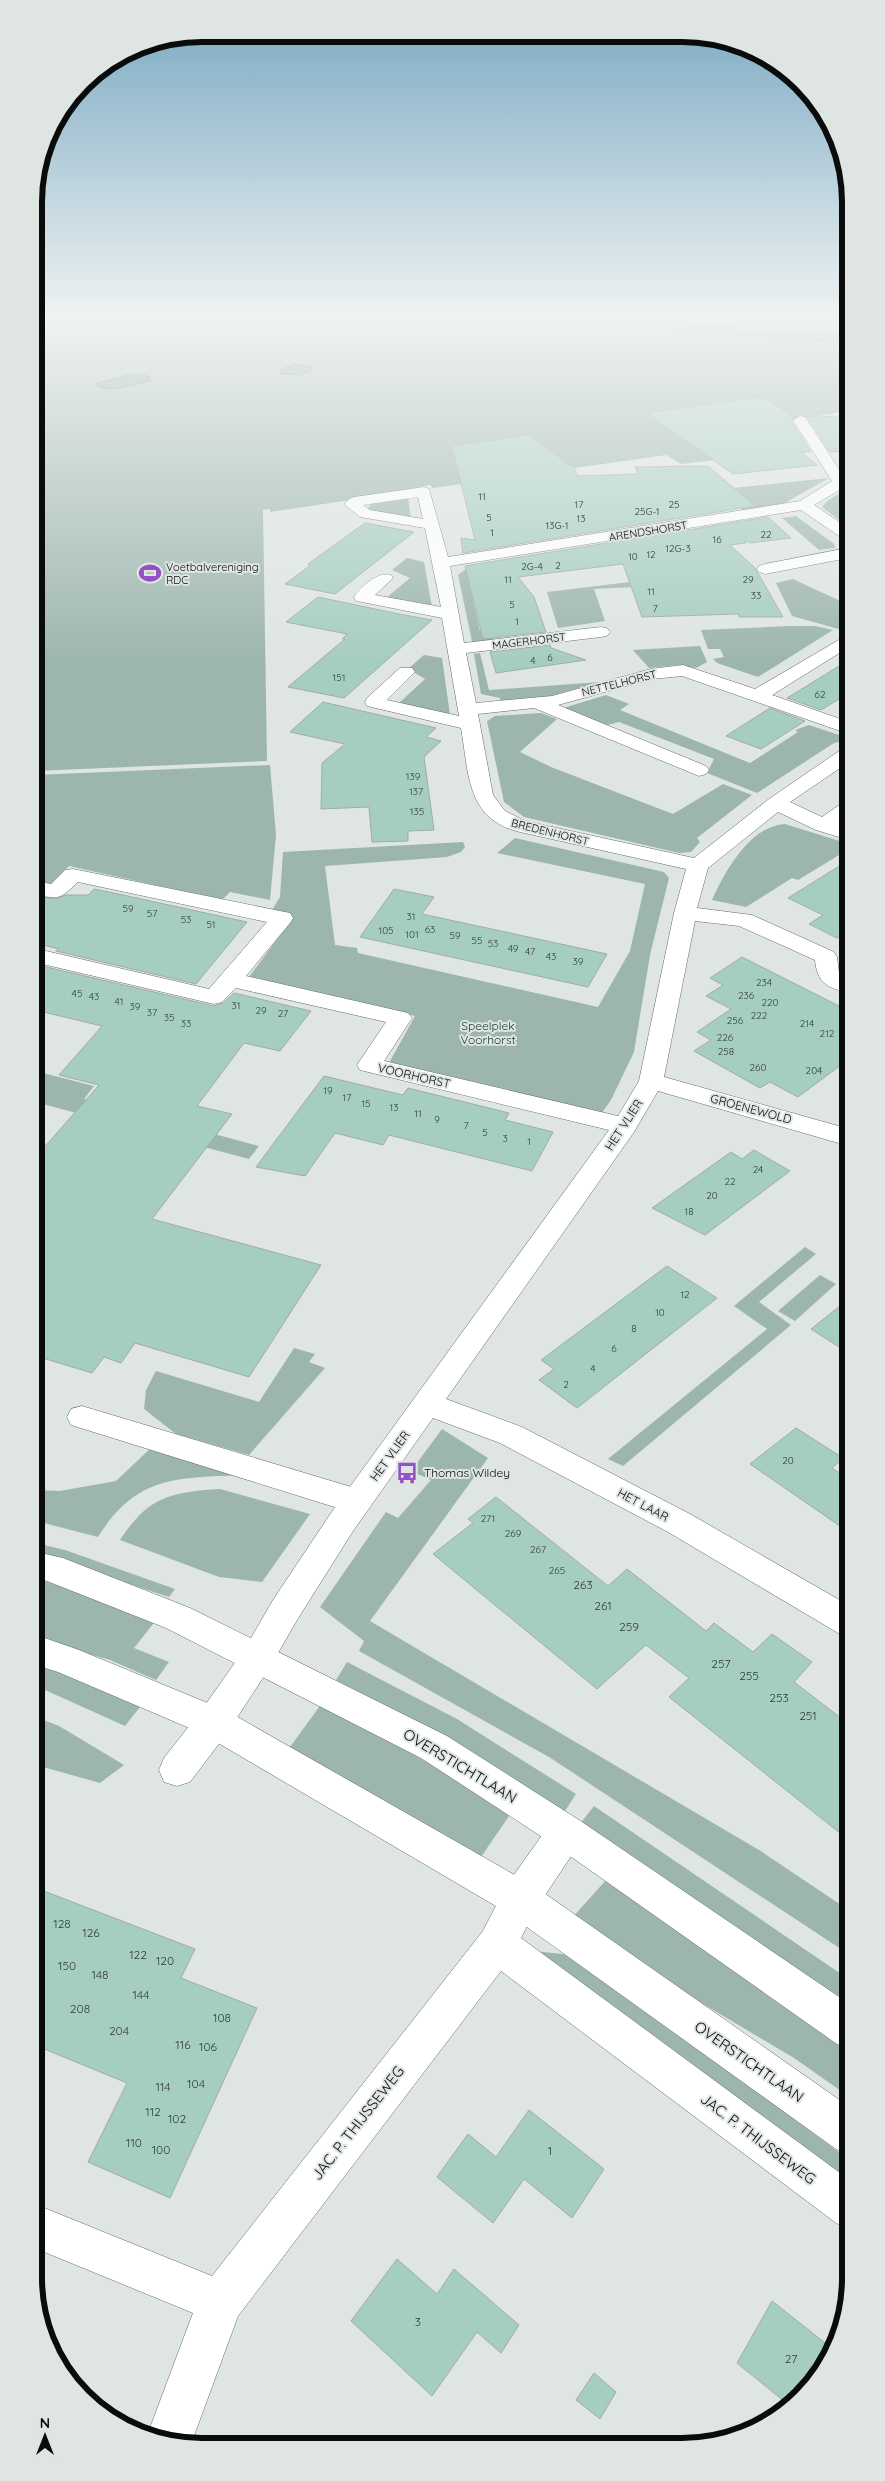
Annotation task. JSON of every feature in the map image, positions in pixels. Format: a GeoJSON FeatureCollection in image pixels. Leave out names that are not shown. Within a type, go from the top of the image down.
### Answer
{"type":"FeatureCollection","features":[{"type":"Feature","properties":{"kind":"street"},"geometry":{"type":"LineString","coordinates":[[808,431],[842,479]]}},
{"type":"Feature","properties":{"kind":"street","name":"ARENDSHORST"},"geometry":{"type":"LineString","coordinates":[[441,564],[804,505],[842,483]]}},
{"type":"Feature","properties":{"kind":"street","name":"BREDENHORST"},"geometry":{"type":"LineString","coordinates":[[433,525],[366,514],[352,504],[354,502],[424,492],[433,525],[441,564],[448,614],[483,794],[495,815],[503,821],[541,832],[698,865]]}},
{"type":"Feature","properties":{"kind":"street"},"geometry":{"type":"LineString","coordinates":[[804,505],[842,532]]}},
{"type":"Feature","properties":{"kind":"street"},"geometry":{"type":"LineString","coordinates":[[765,569],[842,554]]}},
{"type":"Feature","properties":{"kind":"street"},"geometry":{"type":"LineString","coordinates":[[385,578],[362,597],[448,614]]}},
{"type":"Feature","properties":{"kind":"street","name":"MAGERHORST"},"geometry":{"type":"LineString","coordinates":[[456,649],[601,632]]}},
{"type":"Feature","properties":{"kind":"street"},"geometry":{"type":"LineString","coordinates":[[757,696],[842,643]]}},
{"type":"Feature","properties":{"kind":"street","name":"NETTELHORST"},"geometry":{"type":"LineString","coordinates":[[469,717],[538,703],[651,674],[683,670],[842,726]]}},
{"type":"Feature","properties":{"kind":"street"},"geometry":{"type":"LineString","coordinates":[[406,672],[374,702],[469,717]]}},
{"type":"Feature","properties":{"kind":"street","name":"NETTELHORST"},"geometry":{"type":"LineString","coordinates":[[538,703],[699,770]]}},
{"type":"Feature","properties":{"kind":"street"},"geometry":{"type":"LineString","coordinates":[[698,865],[776,803],[842,758]]}},
{"type":"Feature","properties":{"kind":"street"},"geometry":{"type":"LineString","coordinates":[[776,803],[823,826],[842,832]]}},
{"type":"Feature","properties":{"kind":"street"},"geometry":{"type":"LineString","coordinates":[[823,826],[842,812]]}},
{"type":"Feature","properties":{"kind":"street","name":"HET VLIER"},"geometry":{"type":"LineString","coordinates":[[214,1722],[258,1657],[290,1602],[357,1501],[625,1126],[651,1081],[685,913],[698,865]]}},
{"type":"Feature","properties":{"kind":"street"},"geometry":{"type":"LineString","coordinates":[[43,889],[55,892],[73,875],[282,918],[231,980],[214,997],[46,958]]}},
{"type":"Feature","properties":{"kind":"street"},"geometry":{"type":"LineString","coordinates":[[685,913],[744,920],[757,925],[826,957],[828,975],[842,982]]}},
{"type":"Feature","properties":{"kind":"street","name":"VOORHORST"},"geometry":{"type":"LineString","coordinates":[[231,980],[400,1018],[369,1065],[625,1126]]}},
{"type":"Feature","properties":{"kind":"street","name":"GROENEWOLD"},"geometry":{"type":"LineString","coordinates":[[651,1081],[842,1136]]}},
{"type":"Feature","properties":{"kind":"street","name":"HET LAAR"},"geometry":{"type":"LineString","coordinates":[[427,1404],[511,1435],[679,1523],[842,1618]]}},
{"type":"Feature","properties":{"kind":"street"},"geometry":{"type":"LineString","coordinates":[[82,1417],[357,1501]]}},
{"type":"Feature","properties":{"kind":"street","name":"OVERSTICHTLAAN"},"geometry":{"type":"LineString","coordinates":[[42,1566],[178,1618],[434,1747],[566,1832],[842,2024]]}},
{"type":"Feature","properties":{"kind":"street","name":"OVERSTICHTLAAN"},"geometry":{"type":"LineString","coordinates":[[42,1652],[67,1660],[214,1722],[520,1899],[842,2128]]}},
{"type":"Feature","properties":{"kind":"street"},"geometry":{"type":"LineString","coordinates":[[177,1770],[214,1722]]}},
{"type":"Feature","properties":{"kind":"street","name":"JAC. P. THIJSSEWEG"},"geometry":{"type":"LineString","coordinates":[[171,2435],[220,2302],[497,1944],[520,1899],[566,1832]]}},
{"type":"Feature","properties":{"kind":"street","name":"JAC. P. THIJSSEWEG"},"geometry":{"type":"LineString","coordinates":[[497,1944],[842,2201]]}},
{"type":"Feature","properties":{"kind":"street"},"geometry":{"type":"LineString","coordinates":[[42,2229],[220,2302]]}},
{"type":"Feature","properties":{"kind":"green space","name":"Voetbalvereniging RDC"},"geometry":{"type":"Polygon","coordinates":[[[43,431],[781,431],[793,451],[681,464],[666,455],[433,488],[430,485],[409,489],[411,491],[270,512],[270,509],[263,510],[267,761],[43,771],[43,431]]]}},
{"type":"Feature","properties":{"kind":"green space"},"geometry":{"type":"Polygon","coordinates":[[[685,466],[714,490],[829,478],[783,504],[743,510],[676,467],[685,466]]]}},
{"type":"Feature","properties":{"kind":"green space"},"geometry":{"type":"Polygon","coordinates":[[[842,492],[842,522],[822,507],[827,501],[842,492]]]}},
{"type":"Feature","properties":{"kind":"green space"},"geometry":{"type":"Polygon","coordinates":[[[408,497],[411,519],[368,511],[372,503],[408,497]]]}},
{"type":"Feature","properties":{"kind":"green space"},"geometry":{"type":"Polygon","coordinates":[[[796,516],[834,544],[835,548],[819,550],[782,518],[796,516]]]}},
{"type":"Feature","properties":{"kind":"green space"},"geometry":{"type":"Polygon","coordinates":[[[407,558],[424,562],[432,607],[386,598],[410,578],[392,570],[407,558]]]}},
{"type":"Feature","properties":{"kind":"green space"},"geometry":{"type":"Polygon","coordinates":[[[466,569],[480,631],[546,628],[494,636],[493,643],[473,646],[458,575],[466,569]]]}},
{"type":"Feature","properties":{"kind":"green space"},"geometry":{"type":"Polygon","coordinates":[[[671,577],[675,585],[594,589],[605,621],[558,628],[547,592],[671,577]]]}},
{"type":"Feature","properties":{"kind":"green space"},"geometry":{"type":"Polygon","coordinates":[[[793,579],[842,602],[842,630],[792,616],[776,583],[793,579]]]}},
{"type":"Feature","properties":{"kind":"green space"},"geometry":{"type":"Polygon","coordinates":[[[815,626],[833,630],[758,677],[717,663],[713,659],[724,657],[720,649],[708,649],[701,630],[815,626]]]}},
{"type":"Feature","properties":{"kind":"green space"},"geometry":{"type":"Polygon","coordinates":[[[700,646],[707,662],[696,668],[678,665],[649,668],[633,650],[700,646]]]}},
{"type":"Feature","properties":{"kind":"green space"},"geometry":{"type":"Polygon","coordinates":[[[480,653],[489,690],[600,682],[540,699],[500,702],[500,698],[481,694],[474,654],[480,653]]]}},
{"type":"Feature","properties":{"kind":"green space"},"geometry":{"type":"Polygon","coordinates":[[[424,655],[442,658],[450,715],[399,703],[425,679],[408,669],[424,655]]]}},
{"type":"Feature","properties":{"kind":"green space"},"geometry":{"type":"Polygon","coordinates":[[[606,695],[629,704],[620,710],[750,763],[798,732],[795,730],[809,725],[842,736],[842,741],[834,743],[757,793],[707,773],[714,759],[619,722],[604,726],[560,709],[606,695]]]}},
{"type":"Feature","properties":{"kind":"green space"},"geometry":{"type":"Polygon","coordinates":[[[541,713],[557,719],[520,752],[551,767],[673,814],[723,784],[752,795],[697,838],[700,842],[691,852],[679,853],[524,817],[504,802],[487,721],[495,716],[541,713]]]}},
{"type":"Feature","properties":{"kind":"green space"},"geometry":{"type":"Polygon","coordinates":[[[270,765],[276,835],[270,900],[230,892],[222,900],[69,866],[50,885],[43,884],[43,775],[270,765]]]}},
{"type":"Feature","properties":{"kind":"green space"},"geometry":{"type":"Polygon","coordinates":[[[785,824],[842,842],[842,853],[798,880],[792,878],[746,907],[712,900],[724,876],[740,852],[750,841],[772,827],[785,824]]]}},
{"type":"Feature","properties":{"kind":"green space","name":"Speelplek Voorhorst"},"geometry":{"type":"Polygon","coordinates":[[[515,838],[664,872],[669,878],[650,955],[634,1052],[611,1100],[601,1114],[389,1063],[415,1016],[249,977],[293,918],[272,910],[280,897],[283,852],[463,842],[465,847],[461,852],[447,857],[325,866],[335,945],[357,948],[358,953],[598,1007],[630,951],[645,884],[497,853],[515,838]]]}},
{"type":"Feature","properties":{"kind":"green space"},"geometry":{"type":"Polygon","coordinates":[[[43,1073],[94,1086],[84,1099],[259,1146],[249,1159],[43,1104],[43,1073]]]}},
{"type":"Feature","properties":{"kind":"green space"},"geometry":{"type":"Polygon","coordinates":[[[805,1247],[816,1254],[759,1302],[791,1325],[623,1466],[608,1459],[767,1329],[734,1306],[805,1247]]]}},
{"type":"Feature","properties":{"kind":"green space"},"geometry":{"type":"Polygon","coordinates":[[[820,1275],[836,1284],[795,1321],[778,1311],[820,1275]]]}},
{"type":"Feature","properties":{"kind":"green space"},"geometry":{"type":"Polygon","coordinates":[[[294,1348],[315,1354],[309,1362],[325,1368],[249,1455],[176,1434],[144,1409],[146,1390],[156,1371],[259,1402],[294,1348]]]}},
{"type":"Feature","properties":{"kind":"green space"},"geometry":{"type":"Polygon","coordinates":[[[442,1429],[488,1458],[370,1621],[759,1850],[842,1906],[842,1950],[549,1757],[359,1651],[364,1641],[320,1607],[386,1512],[398,1518],[431,1480],[411,1471],[442,1429]]]}},
{"type":"Feature","properties":{"kind":"green space"},"geometry":{"type":"Polygon","coordinates":[[[154,1445],[246,1475],[180,1479],[144,1490],[128,1501],[113,1516],[98,1537],[42,1523],[42,1490],[60,1491],[116,1481],[154,1445]]]}},
{"type":"Feature","properties":{"kind":"green space"},"geometry":{"type":"Polygon","coordinates":[[[220,1489],[310,1514],[262,1582],[219,1577],[120,1540],[140,1514],[162,1500],[187,1492],[220,1489]]]}},
{"type":"Feature","properties":{"kind":"green space"},"geometry":{"type":"Polygon","coordinates":[[[42,1545],[65,1550],[175,1589],[169,1597],[59,1561],[42,1557],[42,1545]]]}},
{"type":"Feature","properties":{"kind":"green space"},"geometry":{"type":"Polygon","coordinates":[[[42,1580],[157,1619],[134,1648],[169,1662],[156,1680],[110,1660],[42,1641],[42,1580]]]}},
{"type":"Feature","properties":{"kind":"green space"},"geometry":{"type":"Polygon","coordinates":[[[347,1662],[457,1719],[576,1794],[563,1814],[440,1734],[336,1680],[347,1662]]]}},
{"type":"Feature","properties":{"kind":"green space"},"geometry":{"type":"Polygon","coordinates":[[[42,1664],[143,1703],[125,1726],[42,1689],[42,1664]]]}},
{"type":"Feature","properties":{"kind":"green space"},"geometry":{"type":"Polygon","coordinates":[[[322,1703],[464,1783],[511,1813],[481,1857],[290,1747],[322,1703]]]}},
{"type":"Feature","properties":{"kind":"green space"},"geometry":{"type":"Polygon","coordinates":[[[42,1719],[59,1726],[124,1765],[100,1783],[42,1767],[42,1719]]]}},
{"type":"Feature","properties":{"kind":"green space"},"geometry":{"type":"Polygon","coordinates":[[[594,1806],[842,1975],[842,2003],[580,1824],[594,1806]]]}},
{"type":"Feature","properties":{"kind":"green space"},"geometry":{"type":"Polygon","coordinates":[[[607,1879],[842,2043],[842,2092],[794,2058],[656,1976],[572,1918],[607,1879]]]}},
{"type":"Feature","properties":{"kind":"green space"},"geometry":{"type":"Polygon","coordinates":[[[534,1951],[571,1955],[842,2154],[842,2180],[534,1951]]]}},
{"type":"Feature","properties":{"kind":"building"},"geometry":{"type":"Polygon","coordinates":[[[672,431],[797,431],[811,452],[801,452],[817,465],[733,474],[672,431]]]}},
{"type":"Feature","properties":{"kind":"building"},"geometry":{"type":"Polygon","coordinates":[[[816,431],[842,431],[842,451],[830,452],[816,431]]]}},
{"type":"Feature","properties":{"kind":"building"},"geometry":{"type":"Polygon","coordinates":[[[529,435],[574,468],[578,476],[638,474],[635,467],[708,466],[755,506],[463,553],[461,538],[475,540],[452,446],[529,435]]]}},
{"type":"Feature","properties":{"kind":"building"},"geometry":{"type":"Polygon","coordinates":[[[768,517],[791,538],[750,543],[745,540],[746,543],[730,545],[755,568],[783,617],[739,617],[738,614],[642,617],[623,564],[518,577],[534,597],[546,632],[483,639],[465,566],[768,517]]]}},
{"type":"Feature","properties":{"kind":"building"},"geometry":{"type":"Polygon","coordinates":[[[365,523],[414,532],[335,594],[285,584],[311,565],[308,564],[365,523]]]}},
{"type":"Feature","properties":{"kind":"building"},"geometry":{"type":"Polygon","coordinates":[[[318,597],[432,620],[344,698],[288,687],[345,639],[342,639],[347,634],[286,622],[318,597]]]}},
{"type":"Feature","properties":{"kind":"building"},"geometry":{"type":"Polygon","coordinates":[[[550,645],[551,648],[586,660],[496,673],[490,652],[550,645]]]}},
{"type":"Feature","properties":{"kind":"building"},"geometry":{"type":"Polygon","coordinates":[[[842,664],[842,697],[821,710],[787,698],[842,664]]]}},
{"type":"Feature","properties":{"kind":"building"},"geometry":{"type":"Polygon","coordinates":[[[323,702],[436,728],[426,737],[441,741],[424,757],[434,830],[408,831],[408,841],[372,842],[369,807],[321,809],[322,763],[345,744],[290,732],[323,702]]]}},
{"type":"Feature","properties":{"kind":"building"},"geometry":{"type":"Polygon","coordinates":[[[770,708],[805,721],[761,749],[726,736],[770,708]]]}},
{"type":"Feature","properties":{"kind":"building"},"geometry":{"type":"Polygon","coordinates":[[[842,864],[842,935],[837,938],[809,924],[823,915],[788,898],[842,864]]]}},
{"type":"Feature","properties":{"kind":"building"},"geometry":{"type":"Polygon","coordinates":[[[94,889],[247,922],[196,984],[56,951],[59,949],[43,945],[43,897],[55,899],[66,895],[88,895],[94,889]]]}},
{"type":"Feature","properties":{"kind":"building"},"geometry":{"type":"Polygon","coordinates":[[[394,889],[434,897],[422,914],[607,954],[588,987],[360,937],[394,889]]]}},
{"type":"Feature","properties":{"kind":"building"},"geometry":{"type":"Polygon","coordinates":[[[742,957],[842,1007],[842,1064],[798,1097],[770,1082],[760,1088],[694,1051],[711,1040],[697,1032],[731,1009],[706,996],[723,985],[710,978],[742,957]]]}},
{"type":"Feature","properties":{"kind":"building"},"geometry":{"type":"Polygon","coordinates":[[[43,966],[214,1006],[223,1003],[234,993],[311,1011],[280,1051],[244,1043],[197,1106],[232,1114],[152,1219],[321,1265],[249,1377],[135,1343],[121,1363],[104,1357],[92,1373],[42,1358],[43,1149],[99,1085],[59,1075],[102,1026],[43,1012],[43,966]]]}},
{"type":"Feature","properties":{"kind":"building"},"geometry":{"type":"Polygon","coordinates":[[[324,1076],[403,1095],[408,1088],[509,1113],[505,1120],[553,1132],[532,1171],[389,1135],[383,1145],[335,1133],[305,1176],[256,1167],[324,1076]]]}},
{"type":"Feature","properties":{"kind":"building"},"geometry":{"type":"Polygon","coordinates":[[[754,1150],[790,1171],[705,1235],[652,1208],[731,1152],[742,1159],[754,1150]]]}},
{"type":"Feature","properties":{"kind":"building"},"geometry":{"type":"Polygon","coordinates":[[[667,1266],[717,1298],[577,1408],[539,1380],[554,1369],[541,1360],[667,1266]]]}},
{"type":"Feature","properties":{"kind":"building"},"geometry":{"type":"Polygon","coordinates":[[[842,1304],[842,1349],[811,1329],[842,1304]]]}},
{"type":"Feature","properties":{"kind":"building"},"geometry":{"type":"Polygon","coordinates":[[[796,1428],[842,1457],[832,1468],[842,1475],[842,1527],[750,1464],[796,1428]]]}},
{"type":"Feature","properties":{"kind":"building"},"geometry":{"type":"Polygon","coordinates":[[[496,1497],[608,1586],[627,1569],[706,1631],[714,1623],[753,1652],[772,1634],[812,1662],[794,1682],[842,1719],[842,1835],[669,1697],[689,1678],[646,1645],[597,1689],[433,1554],[473,1523],[468,1519],[496,1497]]]}},
{"type":"Feature","properties":{"kind":"building"},"geometry":{"type":"Polygon","coordinates":[[[42,1890],[195,1949],[181,1978],[257,2008],[170,2198],[88,2162],[127,2083],[42,2048],[42,1890]]]}},
{"type":"Feature","properties":{"kind":"building"},"geometry":{"type":"Polygon","coordinates":[[[529,2110],[604,2169],[572,2218],[524,2179],[493,2223],[437,2177],[468,2134],[496,2157],[529,2110]]]}},
{"type":"Feature","properties":{"kind":"building"},"geometry":{"type":"Polygon","coordinates":[[[397,2259],[437,2294],[454,2269],[519,2325],[501,2353],[477,2332],[432,2396],[351,2321],[397,2259]]]}},
{"type":"Feature","properties":{"kind":"building"},"geometry":{"type":"Polygon","coordinates":[[[772,2301],[828,2345],[816,2367],[803,2384],[785,2402],[737,2363],[772,2301]]]}},
{"type":"Feature","properties":{"kind":"building"},"geometry":{"type":"Polygon","coordinates":[[[594,2373],[616,2392],[600,2419],[576,2400],[594,2373]]]}},
{"type":"Feature","properties":{"kind":"place","name":"Voetbalvereniging RDC"},"geometry":{"type":"Point","coordinates":[150,573]}},
{"type":"Feature","properties":{"kind":"place","name":"Thomas Wildey"},"geometry":{"type":"Point","coordinates":[407,1473]}}]}
